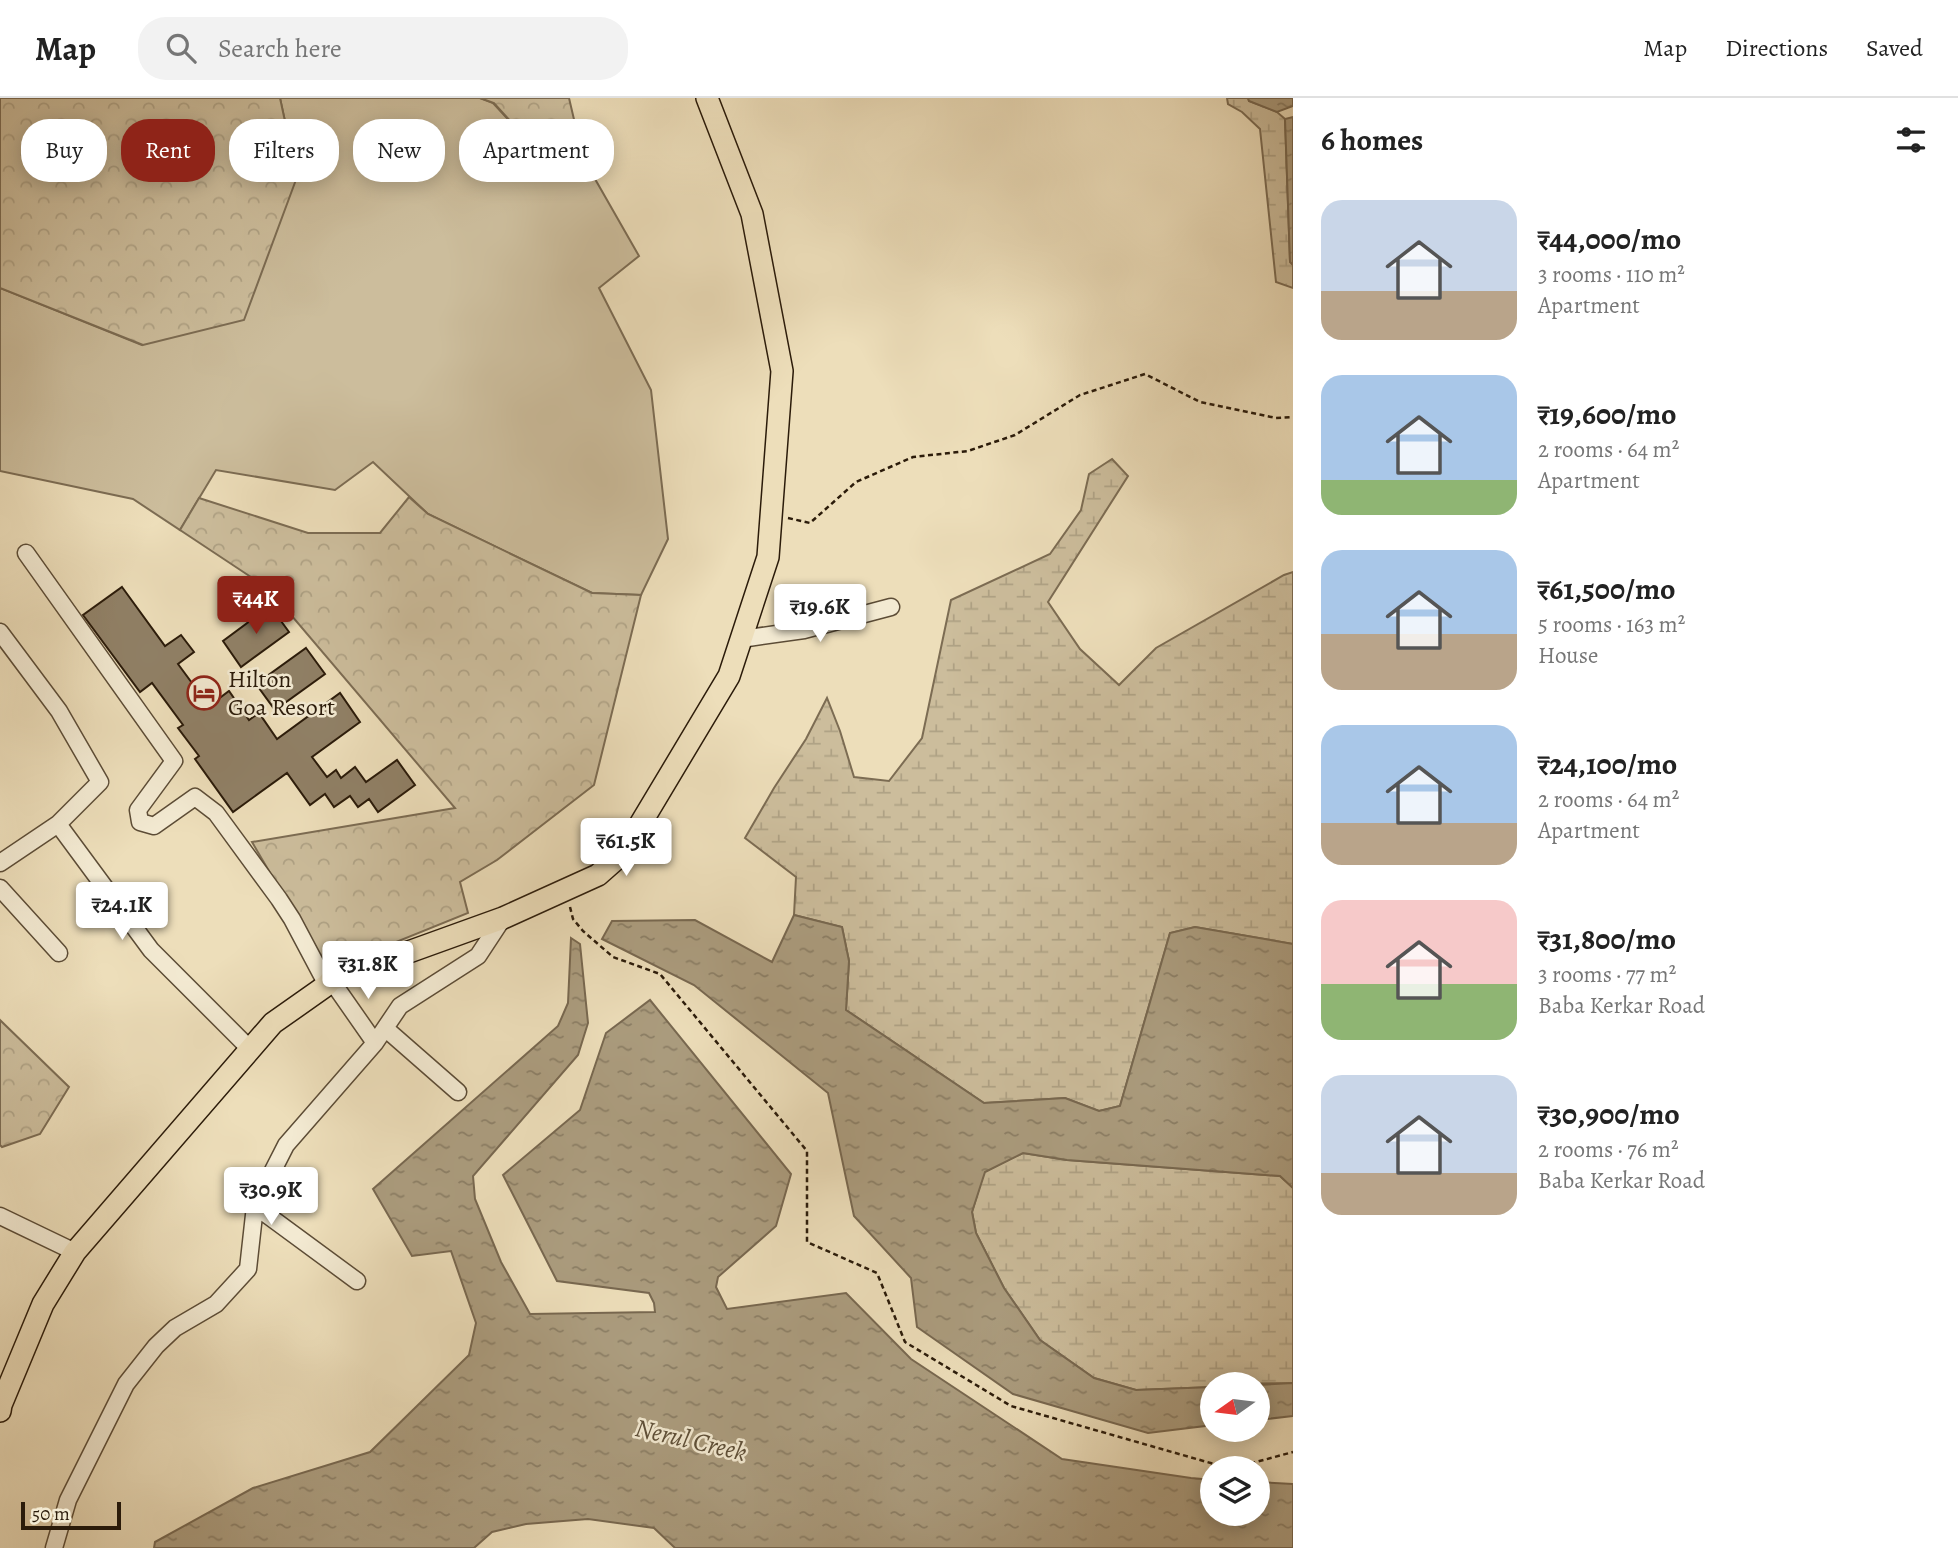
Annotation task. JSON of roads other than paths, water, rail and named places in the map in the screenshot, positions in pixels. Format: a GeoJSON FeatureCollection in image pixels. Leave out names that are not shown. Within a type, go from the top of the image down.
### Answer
{"type":"FeatureCollection","features":[{"type":"Feature","properties":{"kind":"main road"},"geometry":{"type":"LineString","coordinates":[[0,1411],[43,1304],[75,1252],[273,1023],[329,983],[503,918],[598,875],[623,853],[729,676],[768,557],[782,371],[752,214],[707,98]]}},
{"type":"Feature","properties":{"kind":"street"},"geometry":{"type":"LineString","coordinates":[[26,553],[174,761],[138,810],[140,822],[154,826],[194,797],[216,813],[292,919],[329,983],[376,1043]]}},
{"type":"Feature","properties":{"kind":"street"},"geometry":{"type":"LineString","coordinates":[[741,639],[804,630],[891,607]]}},
{"type":"Feature","properties":{"kind":"street"},"geometry":{"type":"LineString","coordinates":[[0,632],[59,711],[100,782],[58,824],[0,863]]}},
{"type":"Feature","properties":{"kind":"street"},"geometry":{"type":"LineString","coordinates":[[58,824],[151,950],[251,1050]]}},
{"type":"Feature","properties":{"kind":"street"},"geometry":{"type":"LineString","coordinates":[[0,888],[59,953]]}},
{"type":"Feature","properties":{"kind":"street"},"geometry":{"type":"LineString","coordinates":[[54,1548],[68,1500],[126,1384],[156,1346],[175,1328],[216,1304],[248,1269],[255,1206],[286,1144],[376,1043],[400,1006],[478,956],[503,918]]}},
{"type":"Feature","properties":{"kind":"street"},"geometry":{"type":"LineString","coordinates":[[386,1029],[458,1092]]}},
{"type":"Feature","properties":{"kind":"street"},"geometry":{"type":"LineString","coordinates":[[255,1206],[357,1281]]}},
{"type":"Feature","properties":{"kind":"street"},"geometry":{"type":"LineString","coordinates":[[0,1216],[75,1252]]}},
{"type":"Feature","properties":{"kind":"water"},"geometry":{"type":"Polygon","coordinates":[[[1248,98],[1293,98],[1293,106],[1277,112],[1249,101],[1248,98]]]}},
{"type":"Feature","properties":{"kind":"water"},"geometry":{"type":"Polygon","coordinates":[[[1293,117],[1293,265],[1290,262],[1285,119],[1293,117]]]}},
{"type":"Feature","properties":{"kind":"water"},"geometry":{"type":"Polygon","coordinates":[[[794,915],[842,927],[849,961],[846,1010],[984,1103],[1065,1098],[1099,1111],[1120,1106],[1170,933],[1195,927],[1293,944],[1293,1188],[1280,1176],[1067,1160],[1023,1153],[985,1172],[972,1212],[976,1233],[1004,1288],[1040,1340],[1094,1378],[1136,1390],[1200,1388],[1200,1427],[1148,1433],[1013,1394],[917,1327],[911,1278],[854,1216],[828,1093],[694,985],[602,939],[612,921],[695,920],[772,962],[794,915]]]}},
{"type":"Feature","properties":{"kind":"water","name":"Nerul Creek"},"geometry":{"type":"Polygon","coordinates":[[[571,938],[580,944],[588,1023],[578,1055],[473,1176],[475,1199],[501,1262],[530,1314],[655,1312],[649,1293],[557,1281],[503,1175],[580,1110],[606,1033],[650,1000],[791,1174],[776,1226],[718,1277],[716,1287],[727,1309],[846,1293],[911,1359],[1062,1459],[1200,1479],[1200,1526],[1270,1526],[1270,1483],[1293,1484],[1293,1548],[675,1548],[654,1528],[588,1519],[526,1524],[492,1532],[474,1548],[154,1548],[155,1542],[253,1488],[370,1452],[469,1355],[476,1323],[451,1251],[412,1256],[373,1189],[558,1026],[568,1003],[571,938]]]}},
{"type":"Feature","properties":{"kind":"water"},"geometry":{"type":"Polygon","coordinates":[[[1293,1383],[1293,1416],[1270,1419],[1270,1384],[1293,1383]]]}},
{"type":"Feature","properties":{"kind":"place","name":"Hilton Goa Resort"},"geometry":{"type":"Point","coordinates":[204,693]}}]}
